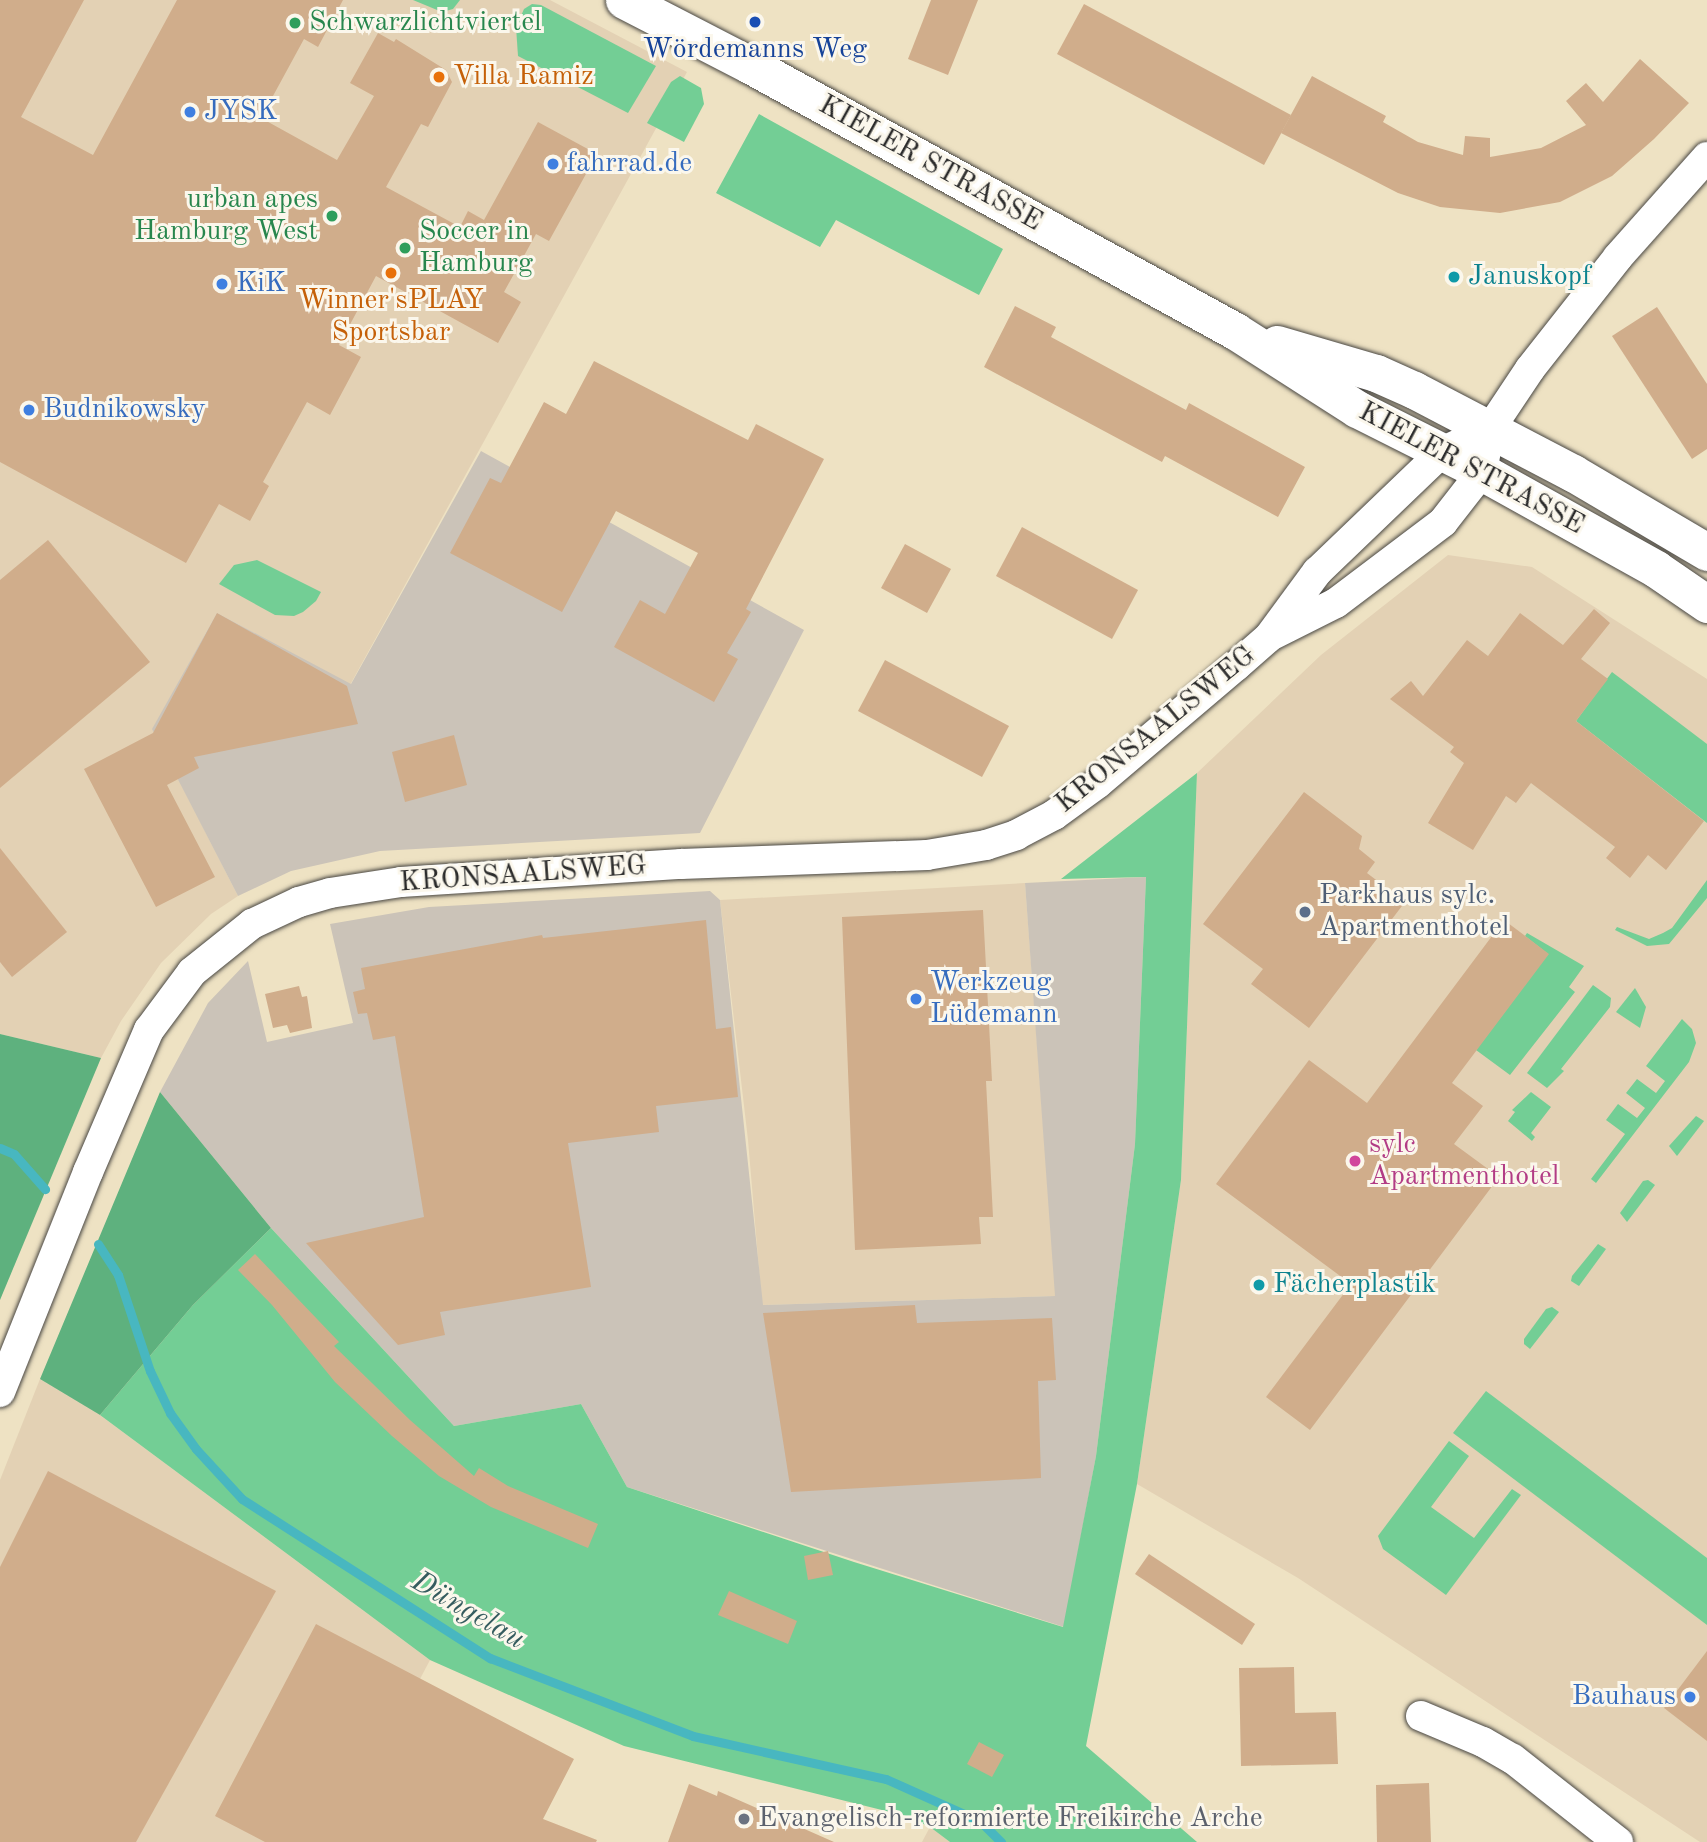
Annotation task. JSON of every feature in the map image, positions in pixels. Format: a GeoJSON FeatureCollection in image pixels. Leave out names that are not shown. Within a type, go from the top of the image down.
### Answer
{"type":"FeatureCollection","features":[{"type":"Feature","properties":{"kind":"main road","name":"KIELER STRASSE"},"geometry":{"type":"LineString","coordinates":[[624,0],[750,65],[1236,331],[1357,409],[1482,472],[1656,569],[1707,604]]}},
{"type":"Feature","properties":{"kind":"main road","name":"KIELER STRASSE"},"geometry":{"type":"LineString","coordinates":[[1236,331],[1376,373],[1490,429],[1707,552]]}},
{"type":"Feature","properties":{"kind":"street"},"geometry":{"type":"LineString","coordinates":[[1490,429],[1530,369],[1618,257],[1707,157]]}},
{"type":"Feature","properties":{"kind":"street","name":"KRONSAALSWEG"},"geometry":{"type":"LineString","coordinates":[[0,1392],[88,1172],[149,1030],[191,972],[252,924],[309,899],[401,882],[681,864],[927,855],[986,845],[1016,835],[1054,815],[1098,783],[1269,637],[1317,572],[1442,452],[1490,429],[1490,444],[1482,472],[1456,507],[1428,533],[1336,603],[1269,637]]}},
{"type":"Feature","properties":{"kind":"street"},"geometry":{"type":"LineString","coordinates":[[1421,1716],[1483,1742],[1513,1759],[1618,1842]]}},
{"type":"Feature","properties":{"kind":"shaded area"},"geometry":{"type":"Polygon","coordinates":[[[0,0],[550,0],[687,72],[350,685],[217,613],[153,729],[238,896],[211,914],[161,963],[121,1021],[101,1058],[0,1034],[0,0]]]}},
{"type":"Feature","properties":{"kind":"shaded area"},"geometry":{"type":"Polygon","coordinates":[[[481,451],[804,630],[700,833],[380,851],[291,871],[238,896],[152,729],[217,613],[351,684],[481,451]]]}},
{"type":"Feature","properties":{"kind":"shaded area"},"geometry":{"type":"Polygon","coordinates":[[[1448,555],[1532,567],[1707,679],[1707,1842],[1700,1842],[1298,1578],[1137,1484],[1181,1180],[1197,773],[1321,655],[1448,555]]]}},
{"type":"Feature","properties":{"kind":"shaded area"},"geometry":{"type":"Polygon","coordinates":[[[1146,877],[1135,1144],[1096,1456],[1064,1627],[627,1487],[581,1404],[454,1426],[271,1228],[160,1092],[208,1003],[248,961],[267,1042],[353,1023],[330,924],[429,907],[710,891],[720,900],[763,1305],[1055,1296],[1025,883],[1146,877]]]}},
{"type":"Feature","properties":{"kind":"shaded area"},"geometry":{"type":"Polygon","coordinates":[[[1025,883],[1056,1296],[762,1305],[748,1140],[720,900],[1025,883]]]}},
{"type":"Feature","properties":{"kind":"shaded area"},"geometry":{"type":"Polygon","coordinates":[[[40,1379],[100,1415],[430,1660],[334,1842],[0,1842],[0,1480],[40,1379]]]}},
{"type":"Feature","properties":{"kind":"shaded area"},"geometry":{"type":"Polygon","coordinates":[[[930,1827],[950,1842],[922,1842],[930,1827]]]}},
{"type":"Feature","properties":{"kind":"green space"},"geometry":{"type":"Polygon","coordinates":[[[413,0],[460,0],[453,9],[442,12],[413,0]]]}},
{"type":"Feature","properties":{"kind":"green space"},"geometry":{"type":"Polygon","coordinates":[[[532,4],[541,5],[656,66],[628,113],[518,56],[516,27],[524,9],[532,4]]]}},
{"type":"Feature","properties":{"kind":"green space"},"geometry":{"type":"Polygon","coordinates":[[[680,76],[701,88],[704,104],[684,142],[647,123],[671,82],[680,76]]]}},
{"type":"Feature","properties":{"kind":"green space"},"geometry":{"type":"Polygon","coordinates":[[[759,114],[1003,249],[979,295],[836,220],[820,247],[716,193],[759,114]]]}},
{"type":"Feature","properties":{"kind":"green space"},"geometry":{"type":"Polygon","coordinates":[[[257,560],[321,592],[316,601],[294,616],[275,615],[219,584],[234,565],[257,560]]]}},
{"type":"Feature","properties":{"kind":"green space"},"geometry":{"type":"Polygon","coordinates":[[[1612,672],[1707,744],[1707,823],[1576,721],[1612,672]]]}},
{"type":"Feature","properties":{"kind":"green space"},"geometry":{"type":"Polygon","coordinates":[[[1197,773],[1181,1180],[1137,1484],[1086,1746],[1197,1842],[950,1842],[930,1827],[906,1816],[624,1746],[430,1660],[100,1415],[193,1305],[271,1228],[454,1426],[581,1404],[627,1487],[1063,1627],[1096,1456],[1135,1144],[1146,877],[1061,879],[1197,773]]]}},
{"type":"Feature","properties":{"kind":"green space"},"geometry":{"type":"Polygon","coordinates":[[[1707,880],[1707,898],[1669,944],[1647,946],[1615,930],[1617,927],[1649,939],[1663,933],[1672,928],[1707,880]]]}},
{"type":"Feature","properties":{"kind":"green space"},"geometry":{"type":"Polygon","coordinates":[[[1527,933],[1584,966],[1569,987],[1575,992],[1510,1075],[1476,1050],[1548,954],[1525,936],[1527,933]]]}},
{"type":"Feature","properties":{"kind":"green space"},"geometry":{"type":"Polygon","coordinates":[[[1593,985],[1611,998],[1610,1007],[1561,1069],[1564,1071],[1547,1088],[1527,1073],[1593,985]]]}},
{"type":"Feature","properties":{"kind":"green space"},"geometry":{"type":"Polygon","coordinates":[[[1635,988],[1646,1007],[1640,1028],[1616,1012],[1635,988]]]}},
{"type":"Feature","properties":{"kind":"green space"},"geometry":{"type":"Polygon","coordinates":[[[1682,1019],[1692,1029],[1696,1043],[1689,1062],[1596,1183],[1591,1179],[1625,1134],[1606,1120],[1618,1104],[1637,1118],[1645,1108],[1626,1093],[1637,1079],[1656,1093],[1665,1081],[1646,1066],[1682,1019]]]}},
{"type":"Feature","properties":{"kind":"green space"},"geometry":{"type":"Polygon","coordinates":[[[0,1034],[101,1058],[0,1300],[0,1034]]]}},
{"type":"Feature","properties":{"kind":"green space"},"geometry":{"type":"Polygon","coordinates":[[[160,1092],[271,1228],[193,1305],[100,1415],[40,1379],[160,1092]]]}},
{"type":"Feature","properties":{"kind":"green space"},"geometry":{"type":"Polygon","coordinates":[[[1531,1092],[1551,1107],[1531,1133],[1535,1137],[1532,1141],[1508,1121],[1515,1112],[1512,1110],[1531,1092]]]}},
{"type":"Feature","properties":{"kind":"green space"},"geometry":{"type":"Polygon","coordinates":[[[1696,1116],[1704,1121],[1677,1156],[1669,1146],[1696,1116]]]}},
{"type":"Feature","properties":{"kind":"green space"},"geometry":{"type":"Polygon","coordinates":[[[1648,1180],[1655,1185],[1627,1222],[1620,1213],[1643,1181],[1648,1180]]]}},
{"type":"Feature","properties":{"kind":"green space"},"geometry":{"type":"Polygon","coordinates":[[[1598,1244],[1606,1249],[1579,1286],[1571,1281],[1572,1276],[1598,1244]]]}},
{"type":"Feature","properties":{"kind":"green space"},"geometry":{"type":"Polygon","coordinates":[[[1552,1307],[1559,1312],[1530,1349],[1524,1344],[1524,1339],[1546,1309],[1552,1307]]]}},
{"type":"Feature","properties":{"kind":"green space"},"geometry":{"type":"Polygon","coordinates":[[[1486,1391],[1707,1558],[1707,1625],[1453,1433],[1486,1391]]]}},
{"type":"Feature","properties":{"kind":"green space"},"geometry":{"type":"Polygon","coordinates":[[[1449,1441],[1469,1456],[1431,1507],[1474,1538],[1512,1489],[1521,1495],[1446,1595],[1383,1549],[1378,1536],[1449,1441]]]}},
{"type":"Feature","properties":{"kind":"building"},"geometry":{"type":"Polygon","coordinates":[[[0,0],[84,0],[21,117],[93,155],[177,0],[343,0],[318,47],[304,39],[261,118],[337,160],[374,96],[350,83],[378,33],[394,42],[396,39],[446,70],[452,82],[428,127],[421,124],[386,187],[460,227],[468,211],[484,220],[538,122],[597,154],[549,241],[536,234],[504,292],[521,302],[498,343],[376,276],[339,345],[361,357],[330,415],[307,402],[263,482],[269,486],[250,521],[219,504],[186,563],[0,462],[0,0]]]}},
{"type":"Feature","properties":{"kind":"building"},"geometry":{"type":"Polygon","coordinates":[[[931,0],[978,0],[948,75],[908,59],[931,0]]]}},
{"type":"Feature","properties":{"kind":"building"},"geometry":{"type":"Polygon","coordinates":[[[1084,4],[1291,115],[1264,165],[1057,54],[1084,4]]]}},
{"type":"Feature","properties":{"kind":"building"},"geometry":{"type":"Polygon","coordinates":[[[1640,59],[1689,103],[1612,176],[1560,202],[1500,213],[1440,207],[1398,193],[1281,133],[1312,76],[1386,116],[1383,122],[1418,142],[1463,155],[1465,136],[1490,138],[1490,157],[1541,148],[1586,125],[1566,101],[1586,83],[1603,102],[1640,59]]]}},
{"type":"Feature","properties":{"kind":"building"},"geometry":{"type":"Polygon","coordinates":[[[1015,306],[1056,327],[1051,337],[1186,410],[1189,403],[1305,467],[1278,517],[1165,456],[1162,462],[984,367],[1015,306]]]}},
{"type":"Feature","properties":{"kind":"building"},"geometry":{"type":"Polygon","coordinates":[[[1657,307],[1707,384],[1707,449],[1692,459],[1612,336],[1657,307]]]}},
{"type":"Feature","properties":{"kind":"building"},"geometry":{"type":"Polygon","coordinates":[[[594,361],[748,440],[756,424],[824,459],[746,609],[751,612],[727,653],[738,659],[714,702],[614,647],[640,600],[665,614],[698,553],[616,511],[562,612],[450,553],[490,478],[501,483],[544,402],[566,414],[594,361]]]}},
{"type":"Feature","properties":{"kind":"building"},"geometry":{"type":"Polygon","coordinates":[[[1022,527],[1138,590],[1112,639],[996,576],[1022,527]]]}},
{"type":"Feature","properties":{"kind":"building"},"geometry":{"type":"Polygon","coordinates":[[[48,540],[150,662],[0,788],[0,580],[48,540]]]}},
{"type":"Feature","properties":{"kind":"building"},"geometry":{"type":"Polygon","coordinates":[[[905,544],[951,569],[927,613],[881,588],[905,544]]]}},
{"type":"Feature","properties":{"kind":"building"},"geometry":{"type":"Polygon","coordinates":[[[1594,609],[1610,623],[1581,659],[1608,679],[1576,721],[1704,821],[1666,870],[1648,855],[1630,878],[1606,858],[1615,847],[1531,783],[1516,803],[1506,796],[1473,850],[1428,823],[1464,763],[1450,752],[1454,747],[1390,699],[1411,681],[1423,696],[1467,640],[1488,656],[1520,613],[1563,645],[1594,609]]]}},
{"type":"Feature","properties":{"kind":"building"},"geometry":{"type":"Polygon","coordinates":[[[217,613],[347,686],[358,724],[194,757],[199,768],[167,785],[215,877],[156,907],[84,769],[153,733],[217,613]]]}},
{"type":"Feature","properties":{"kind":"building"},"geometry":{"type":"Polygon","coordinates":[[[885,660],[1009,726],[982,777],[858,711],[885,660]]]}},
{"type":"Feature","properties":{"kind":"building"},"geometry":{"type":"Polygon","coordinates":[[[454,735],[467,785],[405,802],[392,752],[454,735]]]}},
{"type":"Feature","properties":{"kind":"building","name":"Parkhaus sylc. Apartmenthotel"},"geometry":{"type":"Polygon","coordinates":[[[1304,792],[1362,836],[1359,849],[1375,862],[1367,873],[1405,902],[1309,1028],[1251,984],[1263,969],[1203,924],[1304,792]]]}},
{"type":"Feature","properties":{"kind":"building"},"geometry":{"type":"Polygon","coordinates":[[[0,848],[67,932],[12,977],[0,962],[0,848]]]}},
{"type":"Feature","properties":{"kind":"building","name":"Werkzeug Lüdemann"},"geometry":{"type":"Polygon","coordinates":[[[983,910],[992,1081],[986,1081],[993,1217],[979,1217],[981,1244],[855,1250],[842,917],[983,910]]]}},
{"type":"Feature","properties":{"kind":"building"},"geometry":{"type":"Polygon","coordinates":[[[706,920],[716,1029],[731,1027],[738,1097],[656,1106],[659,1132],[568,1143],[591,1287],[440,1312],[445,1335],[398,1345],[306,1243],[424,1217],[395,1036],[373,1040],[367,1013],[358,1014],[353,992],[365,989],[361,968],[542,935],[543,938],[706,920]]]}},
{"type":"Feature","properties":{"kind":"building","name":"sylc Apartmenthotel"},"geometry":{"type":"Polygon","coordinates":[[[1504,920],[1549,954],[1452,1083],[1483,1106],[1454,1144],[1499,1177],[1310,1430],[1266,1397],[1351,1284],[1216,1184],[1309,1060],[1367,1103],[1504,920]]]}},
{"type":"Feature","properties":{"kind":"building"},"geometry":{"type":"Polygon","coordinates":[[[299,986],[302,997],[307,996],[312,1028],[290,1033],[287,1025],[273,1028],[265,994],[299,986]]]}},
{"type":"Feature","properties":{"kind":"building"},"geometry":{"type":"Polygon","coordinates":[[[255,1254],[339,1342],[334,1346],[410,1420],[474,1476],[479,1468],[508,1486],[598,1524],[588,1548],[491,1507],[439,1476],[392,1436],[335,1382],[272,1305],[238,1270],[255,1254]]]}},
{"type":"Feature","properties":{"kind":"building"},"geometry":{"type":"Polygon","coordinates":[[[915,1305],[917,1323],[1052,1318],[1056,1380],[1038,1381],[1041,1478],[791,1492],[763,1313],[915,1305]]]}},
{"type":"Feature","properties":{"kind":"building"},"geometry":{"type":"Polygon","coordinates":[[[48,1471],[276,1591],[136,1842],[0,1842],[0,1567],[48,1471]]]}},
{"type":"Feature","properties":{"kind":"building"},"geometry":{"type":"Polygon","coordinates":[[[828,1551],[833,1575],[808,1580],[804,1556],[828,1551]]]}},
{"type":"Feature","properties":{"kind":"building"},"geometry":{"type":"Polygon","coordinates":[[[1149,1554],[1255,1624],[1242,1645],[1135,1574],[1149,1554]]]}},
{"type":"Feature","properties":{"kind":"building"},"geometry":{"type":"Polygon","coordinates":[[[729,1591],[797,1621],[788,1644],[718,1615],[729,1591]]]}},
{"type":"Feature","properties":{"kind":"building"},"geometry":{"type":"Polygon","coordinates":[[[316,1624],[574,1759],[543,1819],[597,1840],[596,1842],[265,1842],[215,1816],[316,1624]]]}},
{"type":"Feature","properties":{"kind":"building","name":"Bauhaus"},"geometry":{"type":"Polygon","coordinates":[[[1707,1651],[1707,1741],[1664,1708],[1707,1651]]]}},
{"type":"Feature","properties":{"kind":"building"},"geometry":{"type":"Polygon","coordinates":[[[1294,1667],[1295,1713],[1336,1712],[1338,1764],[1241,1766],[1239,1668],[1294,1667]]]}},
{"type":"Feature","properties":{"kind":"building"},"geometry":{"type":"Polygon","coordinates":[[[979,1742],[1004,1755],[992,1777],[967,1764],[979,1742]]]}},
{"type":"Feature","properties":{"kind":"building"},"geometry":{"type":"Polygon","coordinates":[[[1429,1783],[1431,1842],[1377,1842],[1376,1785],[1429,1783]]]}},
{"type":"Feature","properties":{"kind":"building","name":"Evangelisch-reformierte Freikirche Arche"},"geometry":{"type":"Polygon","coordinates":[[[689,1784],[717,1796],[718,1791],[834,1842],[668,1842],[689,1784]]]}},
{"type":"Feature","properties":{"kind":"waterway","name":"Düngelau"},"geometry":{"type":"LineString","coordinates":[[0,1148],[14,1154],[45,1189]]}},
{"type":"Feature","properties":{"kind":"waterway","name":"Düngelau"},"geometry":{"type":"LineString","coordinates":[[98,1244],[118,1275],[150,1371],[170,1413],[196,1449],[242,1499],[490,1658],[693,1736],[886,1779],[980,1821],[1001,1842]]}},
{"type":"Feature","properties":{"kind":"place","name":"Wördemanns Weg"},"geometry":{"type":"Point","coordinates":[755,22]}},
{"type":"Feature","properties":{"kind":"place","name":"Schwarzlichtviertel"},"geometry":{"type":"Point","coordinates":[295,23]}},
{"type":"Feature","properties":{"kind":"place","name":"Villa Ramiz"},"geometry":{"type":"Point","coordinates":[439,77]}},
{"type":"Feature","properties":{"kind":"place","name":"JYSK"},"geometry":{"type":"Point","coordinates":[190,112]}},
{"type":"Feature","properties":{"kind":"place","name":"fahrrad.de"},"geometry":{"type":"Point","coordinates":[553,164]}},
{"type":"Feature","properties":{"kind":"place","name":"urban apes Hamburg West"},"geometry":{"type":"Point","coordinates":[332,216]}},
{"type":"Feature","properties":{"kind":"place","name":"Soccer in Hamburg"},"geometry":{"type":"Point","coordinates":[405,248]}},
{"type":"Feature","properties":{"kind":"place","name":"Winner'sPLAY Sportsbar"},"geometry":{"type":"Point","coordinates":[391,273]}},
{"type":"Feature","properties":{"kind":"place","name":"Januskopf"},"geometry":{"type":"Point","coordinates":[1454,277]}},
{"type":"Feature","properties":{"kind":"place","name":"KiK"},"geometry":{"type":"Point","coordinates":[222,284]}},
{"type":"Feature","properties":{"kind":"place","name":"Budnikowsky"},"geometry":{"type":"Point","coordinates":[29,410]}},
{"type":"Feature","properties":{"kind":"place","name":"Parkhaus sylc. Apartmenthotel"},"geometry":{"type":"Point","coordinates":[1305,912]}},
{"type":"Feature","properties":{"kind":"place","name":"Werkzeug Lüdemann"},"geometry":{"type":"Point","coordinates":[916,999]}},
{"type":"Feature","properties":{"kind":"place","name":"sylc Apartmenthotel"},"geometry":{"type":"Point","coordinates":[1355,1161]}},
{"type":"Feature","properties":{"kind":"place","name":"Fächerplastik"},"geometry":{"type":"Point","coordinates":[1259,1285]}},
{"type":"Feature","properties":{"kind":"place","name":"Bauhaus"},"geometry":{"type":"Point","coordinates":[1690,1697]}},
{"type":"Feature","properties":{"kind":"place","name":"Evangelisch-reformierte Freikirche Arche"},"geometry":{"type":"Point","coordinates":[744,1819]}}]}
